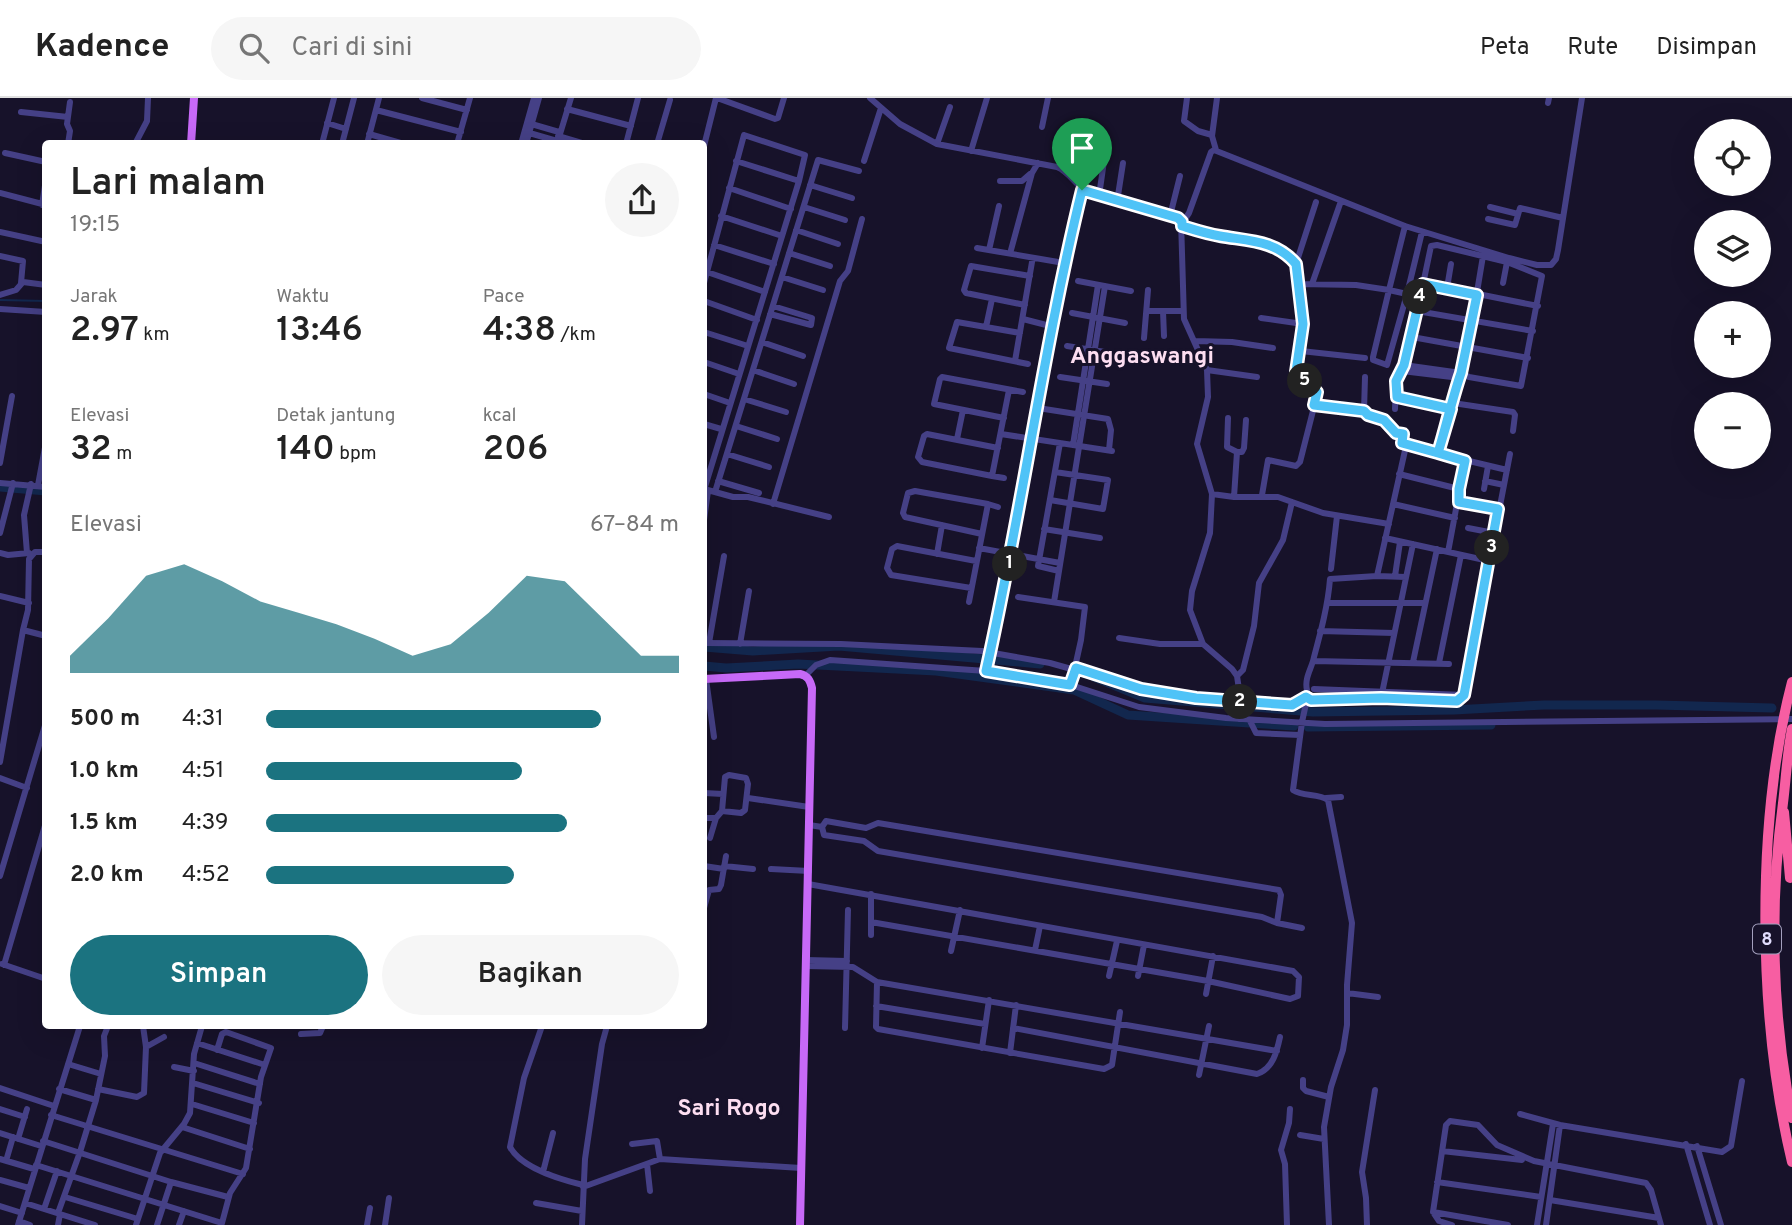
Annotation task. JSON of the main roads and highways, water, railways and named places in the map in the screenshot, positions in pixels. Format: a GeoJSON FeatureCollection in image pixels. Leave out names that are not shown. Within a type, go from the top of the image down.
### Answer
{"type":"FeatureCollection","features":[{"type":"Feature","properties":{"kind":"highway","name":"8"},"geometry":{"type":"LineString","coordinates":[[1792,682],[1772,807],[1766,937],[1772,1042],[1792,1162]]}},
{"type":"Feature","properties":{"kind":"highway","name":"8"},"geometry":{"type":"LineString","coordinates":[[1792,729],[1778,828],[1775,936],[1777,995],[1792,1118]]}},
{"type":"Feature","properties":{"kind":"highway"},"geometry":{"type":"LineString","coordinates":[[1783,804],[1790,878]]}},
{"type":"Feature","properties":{"kind":"main road"},"geometry":{"type":"LineString","coordinates":[[191,140],[194,98]]}},
{"type":"Feature","properties":{"kind":"main road"},"geometry":{"type":"LineString","coordinates":[[707,679],[790,674],[806,676],[812,688],[800,1225]]}},
{"type":"Feature","properties":{"kind":"waterway"},"geometry":{"type":"LineString","coordinates":[[0,300],[42,301]]}},
{"type":"Feature","properties":{"kind":"waterway"},"geometry":{"type":"LineString","coordinates":[[0,487],[42,491]]}},
{"type":"Feature","properties":{"kind":"waterway"},"geometry":{"type":"LineString","coordinates":[[707,647],[753,651],[839,646],[1040,664]]}},
{"type":"Feature","properties":{"kind":"waterway"},"geometry":{"type":"LineString","coordinates":[[707,666],[726,668],[798,664],[936,671],[1074,690],[1128,715],[1294,726]]}},
{"type":"Feature","properties":{"kind":"waterway"},"geometry":{"type":"LineString","coordinates":[[1094,677],[1145,698],[1313,712],[1454,710],[1544,705],[1772,708]]}},
{"type":"Feature","properties":{"kind":"waterway"},"geometry":{"type":"LineString","coordinates":[[1308,727],[1491,725]]}},
{"type":"Feature","properties":{"kind":"district","name":"Anggaswangi"},"geometry":{"type":"Point","coordinates":[1142,355]}},
{"type":"Feature","properties":{"kind":"district","name":"Sari Rogo"},"geometry":{"type":"Point","coordinates":[729,1107]}}]}
